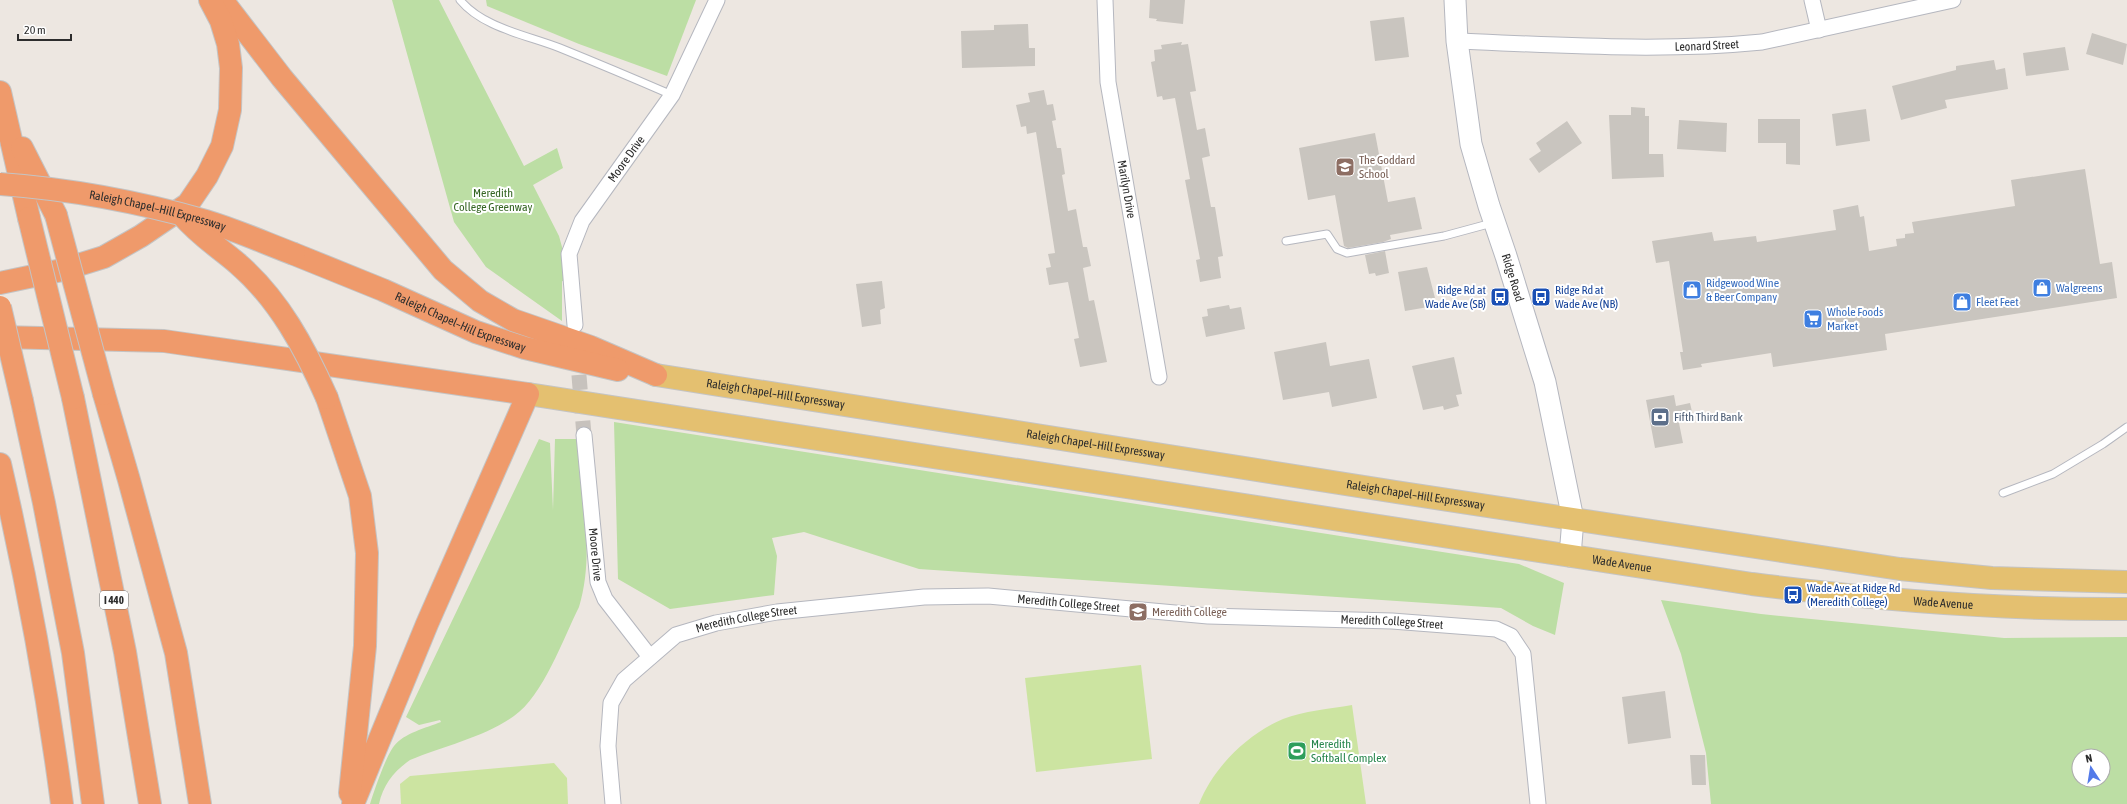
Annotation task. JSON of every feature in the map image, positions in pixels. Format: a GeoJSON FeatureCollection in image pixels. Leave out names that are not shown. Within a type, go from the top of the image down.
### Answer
{"type":"FeatureCollection","features":[{"type":"Feature","properties":{"kind":"highway"},"geometry":{"type":"LineString","coordinates":[[0,283],[62,270],[104,257],[141,236],[188,204],[207,176],[222,146],[230,110],[231,68],[228,44],[221,21],[210,0]]}},
{"type":"Feature","properties":{"kind":"highway"},"geometry":{"type":"LineString","coordinates":[[222,0],[287,84],[443,270],[480,301],[513,320],[592,347],[656,375]]}},
{"type":"Feature","properties":{"kind":"highway","name":"I 440"},"geometry":{"type":"LineString","coordinates":[[0,92],[73,398],[125,652],[150,804]]}},
{"type":"Feature","properties":{"kind":"highway"},"geometry":{"type":"LineString","coordinates":[[7,120],[56,215],[176,653],[200,804]]}},
{"type":"Feature","properties":{"kind":"highway","name":"Raleigh Chapel–Hill Expressway"},"geometry":{"type":"LineString","coordinates":[[0,184],[60,189],[122,201],[213,224],[294,254],[383,290],[476,332],[525,348],[625,372],[656,375]]}},
{"type":"Feature","properties":{"kind":"highway"},"geometry":{"type":"LineString","coordinates":[[182,215],[198,233],[238,264],[272,298],[314,368],[327,398],[360,496],[367,553],[365,646],[349,804]]}},
{"type":"Feature","properties":{"kind":"highway"},"geometry":{"type":"LineString","coordinates":[[0,307],[44,503],[74,653],[93,804]]}},
{"type":"Feature","properties":{"kind":"highway"},"geometry":{"type":"LineString","coordinates":[[0,337],[164,341],[528,394],[427,624],[353,804]]}},
{"type":"Feature","properties":{"kind":"highway"},"geometry":{"type":"LineString","coordinates":[[0,464],[25,573],[51,725],[62,804]]}},
{"type":"Feature","properties":{"kind":"main road","name":"Raleigh Chapel–Hill Expressway"},"geometry":{"type":"LineString","coordinates":[[656,375],[1573,519]]}},
{"type":"Feature","properties":{"kind":"main road"},"geometry":{"type":"LineString","coordinates":[[528,394],[1570,556]]}},
{"type":"Feature","properties":{"kind":"main road"},"geometry":{"type":"LineString","coordinates":[[1573,519],[1900,569],[1992,578],[2127,582]]}},
{"type":"Feature","properties":{"kind":"main road","name":"Wade Avenue"},"geometry":{"type":"LineString","coordinates":[[1570,556],[1752,584],[1883,599],[2015,608],[2127,609]]}},
{"type":"Feature","properties":{"kind":"street","name":"Moore Drive"},"geometry":{"type":"LineString","coordinates":[[575,325],[569,254],[582,221],[672,94],[717,0]]}},
{"type":"Feature","properties":{"kind":"street","name":"Marilyn Drive"},"geometry":{"type":"LineString","coordinates":[[1105,0],[1108,82],[1159,377]]}},
{"type":"Feature","properties":{"kind":"street","name":"Ridge Road"},"geometry":{"type":"LineString","coordinates":[[1455,0],[1457,41],[1471,144],[1545,382],[1573,519],[1570,556]]}},
{"type":"Feature","properties":{"kind":"street"},"geometry":{"type":"LineString","coordinates":[[1812,0],[1819,30]]}},
{"type":"Feature","properties":{"kind":"street","name":"Leonard Street"},"geometry":{"type":"LineString","coordinates":[[1457,41],[1584,47],[1731,45],[1762,42],[1953,0]]}},
{"type":"Feature","properties":{"kind":"street","name":"Moore Drive"},"geometry":{"type":"LineString","coordinates":[[584,435],[598,582],[605,600],[650,657]]}},
{"type":"Feature","properties":{"kind":"street","name":"Meredith College Street"},"geometry":{"type":"LineString","coordinates":[[613,804],[608,746],[611,704],[624,680],[676,635],[716,622],[777,612],[924,597],[988,596],[1208,616],[1392,621],[1496,629],[1511,636],[1523,654],[1538,804]]}},
{"type":"Feature","properties":{"kind":"lane"},"geometry":{"type":"LineString","coordinates":[[460,0],[467,9],[497,26],[558,48],[672,94]]}},
{"type":"Feature","properties":{"kind":"lane"},"geometry":{"type":"LineString","coordinates":[[1286,241],[1327,234],[1337,249],[1347,253],[1444,236],[1494,222]]}},
{"type":"Feature","properties":{"kind":"lane"},"geometry":{"type":"LineString","coordinates":[[2003,493],[2053,474],[2103,444],[2127,427]]}},
{"type":"Feature","properties":{"kind":"green space","name":"Meredith College Greenway"},"geometry":{"type":"Polygon","coordinates":[[[392,0],[439,0],[524,166],[557,148],[563,168],[533,185],[559,236],[562,247],[566,282],[562,281],[562,321],[486,267],[454,222],[392,0]]]}},
{"type":"Feature","properties":{"kind":"green space"},"geometry":{"type":"Polygon","coordinates":[[[486,0],[696,0],[667,76],[579,44],[487,6],[486,0]]]}},
{"type":"Feature","properties":{"kind":"green space"},"geometry":{"type":"Polygon","coordinates":[[[614,422],[1519,564],[1564,583],[1555,635],[1533,626],[1501,608],[919,569],[804,532],[772,538],[777,556],[774,595],[670,609],[618,579],[614,422]]]}},
{"type":"Feature","properties":{"kind":"green space"},"geometry":{"type":"Polygon","coordinates":[[[539,439],[550,443],[553,510],[555,439],[577,439],[587,545],[584,587],[579,607],[543,681],[524,707],[514,716],[491,729],[410,760],[390,779],[383,791],[379,804],[370,804],[384,765],[398,741],[409,734],[441,722],[440,720],[419,725],[406,717],[539,439]]]}},
{"type":"Feature","properties":{"kind":"green space"},"geometry":{"type":"Polygon","coordinates":[[[1661,600],[1761,614],[2004,638],[2127,637],[2127,804],[1711,804],[1706,753],[1681,654],[1661,600]]]}},
{"type":"Feature","properties":{"kind":"green space"},"geometry":{"type":"Polygon","coordinates":[[[1141,665],[1152,759],[1036,772],[1025,678],[1141,665]]]}},
{"type":"Feature","properties":{"kind":"green space","name":"Meredith Softball Complex"},"geometry":{"type":"Polygon","coordinates":[[[1352,705],[1366,804],[1199,804],[1205,791],[1222,765],[1244,743],[1270,725],[1291,716],[1352,705]]]}},
{"type":"Feature","properties":{"kind":"green space"},"geometry":{"type":"Polygon","coordinates":[[[554,763],[567,778],[568,804],[401,804],[400,784],[410,776],[554,763]]]}},
{"type":"Feature","properties":{"kind":"building"},"geometry":{"type":"Polygon","coordinates":[[[1150,0],[1185,0],[1183,24],[1156,21],[1157,19],[1149,18],[1150,0]]]}},
{"type":"Feature","properties":{"kind":"building"},"geometry":{"type":"Polygon","coordinates":[[[1404,17],[1409,57],[1375,61],[1370,21],[1404,17]]]}},
{"type":"Feature","properties":{"kind":"building"},"geometry":{"type":"Polygon","coordinates":[[[1028,24],[1029,48],[1035,48],[1035,66],[962,68],[961,31],[994,30],[994,25],[1028,24]]]}},
{"type":"Feature","properties":{"kind":"building"},"geometry":{"type":"Polygon","coordinates":[[[2092,33],[2127,44],[2123,65],[2086,54],[2092,33]]]}},
{"type":"Feature","properties":{"kind":"building"},"geometry":{"type":"Polygon","coordinates":[[[1182,42],[1181,45],[1188,44],[1196,91],[1190,92],[1197,130],[1205,128],[1210,156],[1202,158],[1211,207],[1215,207],[1223,256],[1218,257],[1221,278],[1200,282],[1196,260],[1200,259],[1185,180],[1190,179],[1175,98],[1163,100],[1162,96],[1157,97],[1151,62],[1155,61],[1154,50],[1162,49],[1161,45],[1182,42]]]}},
{"type":"Feature","properties":{"kind":"building"},"geometry":{"type":"Polygon","coordinates":[[[2065,47],[2069,70],[2026,76],[2023,53],[2065,47]]]}},
{"type":"Feature","properties":{"kind":"building"},"geometry":{"type":"Polygon","coordinates":[[[1994,60],[1996,70],[2005,68],[2008,89],[1945,100],[1947,108],[1901,120],[1892,86],[1956,70],[1956,66],[1994,60]]]}},
{"type":"Feature","properties":{"kind":"building"},"geometry":{"type":"Polygon","coordinates":[[[1044,90],[1047,105],[1053,104],[1056,120],[1052,121],[1057,148],[1061,148],[1065,174],[1062,175],[1068,211],[1076,209],[1083,247],[1087,247],[1091,266],[1083,268],[1089,301],[1094,300],[1107,362],[1080,367],[1074,339],[1079,338],[1068,282],[1049,285],[1046,268],[1051,267],[1048,254],[1055,253],[1036,132],[1027,134],[1026,126],[1021,127],[1016,105],[1030,102],[1028,93],[1044,90]]]}},
{"type":"Feature","properties":{"kind":"building"},"geometry":{"type":"Polygon","coordinates":[[[1631,107],[1645,108],[1645,116],[1649,116],[1649,154],[1663,154],[1664,177],[1612,179],[1609,115],[1631,115],[1631,107]]]}},
{"type":"Feature","properties":{"kind":"building"},"geometry":{"type":"Polygon","coordinates":[[[1866,109],[1870,141],[1836,146],[1832,114],[1866,109]]]}},
{"type":"Feature","properties":{"kind":"building"},"geometry":{"type":"Polygon","coordinates":[[[1758,119],[1800,119],[1800,165],[1786,164],[1786,143],[1758,143],[1758,119]]]}},
{"type":"Feature","properties":{"kind":"building"},"geometry":{"type":"Polygon","coordinates":[[[1679,120],[1727,123],[1726,152],[1677,149],[1679,120]]]}},
{"type":"Feature","properties":{"kind":"building"},"geometry":{"type":"Polygon","coordinates":[[[1567,121],[1582,143],[1539,173],[1529,159],[1541,151],[1536,143],[1567,121]]]}},
{"type":"Feature","properties":{"kind":"building"},"geometry":{"type":"Polygon","coordinates":[[[1375,133],[1388,202],[1415,197],[1422,229],[1390,235],[1391,239],[1383,242],[1348,248],[1344,246],[1335,195],[1308,200],[1299,148],[1375,133]]]}},
{"type":"Feature","properties":{"kind":"building"},"geometry":{"type":"Polygon","coordinates":[[[2085,169],[2100,264],[2112,262],[2117,298],[1885,334],[1887,350],[1773,367],[1771,353],[1701,364],[1702,367],[1683,370],[1680,352],[1683,352],[1669,261],[1656,263],[1652,241],[1712,232],[1714,241],[1756,236],[1757,242],[1836,230],[1833,210],[1858,205],[1860,217],[1864,216],[1869,251],[1897,246],[1896,239],[1905,238],[1905,234],[1914,233],[1912,222],[2015,206],[2011,180],[2085,169]]]}},
{"type":"Feature","properties":{"kind":"building"},"geometry":{"type":"Polygon","coordinates":[[[1385,251],[1389,273],[1376,276],[1375,273],[1369,274],[1365,255],[1385,251]]]}},
{"type":"Feature","properties":{"kind":"building"},"geometry":{"type":"Polygon","coordinates":[[[1427,267],[1435,298],[1433,298],[1434,306],[1405,311],[1398,272],[1427,267]]]}},
{"type":"Feature","properties":{"kind":"building"},"geometry":{"type":"Polygon","coordinates":[[[882,281],[885,308],[880,310],[881,324],[862,327],[856,284],[882,281]]]}},
{"type":"Feature","properties":{"kind":"building"},"geometry":{"type":"Polygon","coordinates":[[[1229,305],[1230,309],[1241,307],[1245,329],[1206,337],[1202,317],[1208,316],[1207,309],[1229,305]]]}},
{"type":"Feature","properties":{"kind":"building"},"geometry":{"type":"Polygon","coordinates":[[[1326,342],[1330,366],[1369,359],[1377,398],[1332,407],[1329,392],[1283,400],[1274,352],[1326,342]]]}},
{"type":"Feature","properties":{"kind":"building"},"geometry":{"type":"Polygon","coordinates":[[[1454,357],[1462,394],[1456,395],[1459,406],[1444,410],[1443,406],[1423,410],[1412,366],[1454,357]]]}},
{"type":"Feature","properties":{"kind":"building"},"geometry":{"type":"Polygon","coordinates":[[[1674,395],[1676,406],[1690,403],[1694,420],[1679,423],[1683,443],[1655,448],[1646,400],[1674,395]]]}},
{"type":"Feature","properties":{"kind":"building"},"geometry":{"type":"Polygon","coordinates":[[[1665,691],[1671,738],[1628,744],[1622,697],[1665,691]]]}},
{"type":"Feature","properties":{"kind":"building"},"geometry":{"type":"Polygon","coordinates":[[[1690,755],[1705,755],[1706,785],[1692,785],[1690,755]]]}},
{"type":"Feature","properties":{"kind":"tunnel"},"geometry":{"type":"LineString","coordinates":[[577,352],[584,435]]}},
{"type":"Feature","properties":{"kind":"place","name":"The Goddard School"},"geometry":{"type":"Point","coordinates":[1345,167]}},
{"type":"Feature","properties":{"kind":"place","name":"Walgreens"},"geometry":{"type":"Point","coordinates":[2042,288]}},
{"type":"Feature","properties":{"kind":"place","name":"Ridgewood Wine & Beer Company"},"geometry":{"type":"Point","coordinates":[1692,290]}},
{"type":"Feature","properties":{"kind":"place","name":"Ridge Rd at Wade Ave (SB)"},"geometry":{"type":"Point","coordinates":[1500,297]}},
{"type":"Feature","properties":{"kind":"place","name":"Ridge Rd at Wade Ave (NB)"},"geometry":{"type":"Point","coordinates":[1541,297]}},
{"type":"Feature","properties":{"kind":"place","name":"Fleet Feet"},"geometry":{"type":"Point","coordinates":[1962,302]}},
{"type":"Feature","properties":{"kind":"place","name":"Whole Foods Market"},"geometry":{"type":"Point","coordinates":[1813,319]}},
{"type":"Feature","properties":{"kind":"place","name":"Fifth Third Bank"},"geometry":{"type":"Point","coordinates":[1660,417]}},
{"type":"Feature","properties":{"kind":"place","name":"Wade Ave at Ridge Rd (Meredith College)"},"geometry":{"type":"Point","coordinates":[1793,595]}},
{"type":"Feature","properties":{"kind":"place","name":"Meredith College"},"geometry":{"type":"Point","coordinates":[1138,612]}},
{"type":"Feature","properties":{"kind":"place","name":"Meredith Softball Complex"},"geometry":{"type":"Point","coordinates":[1297,751]}}]}
